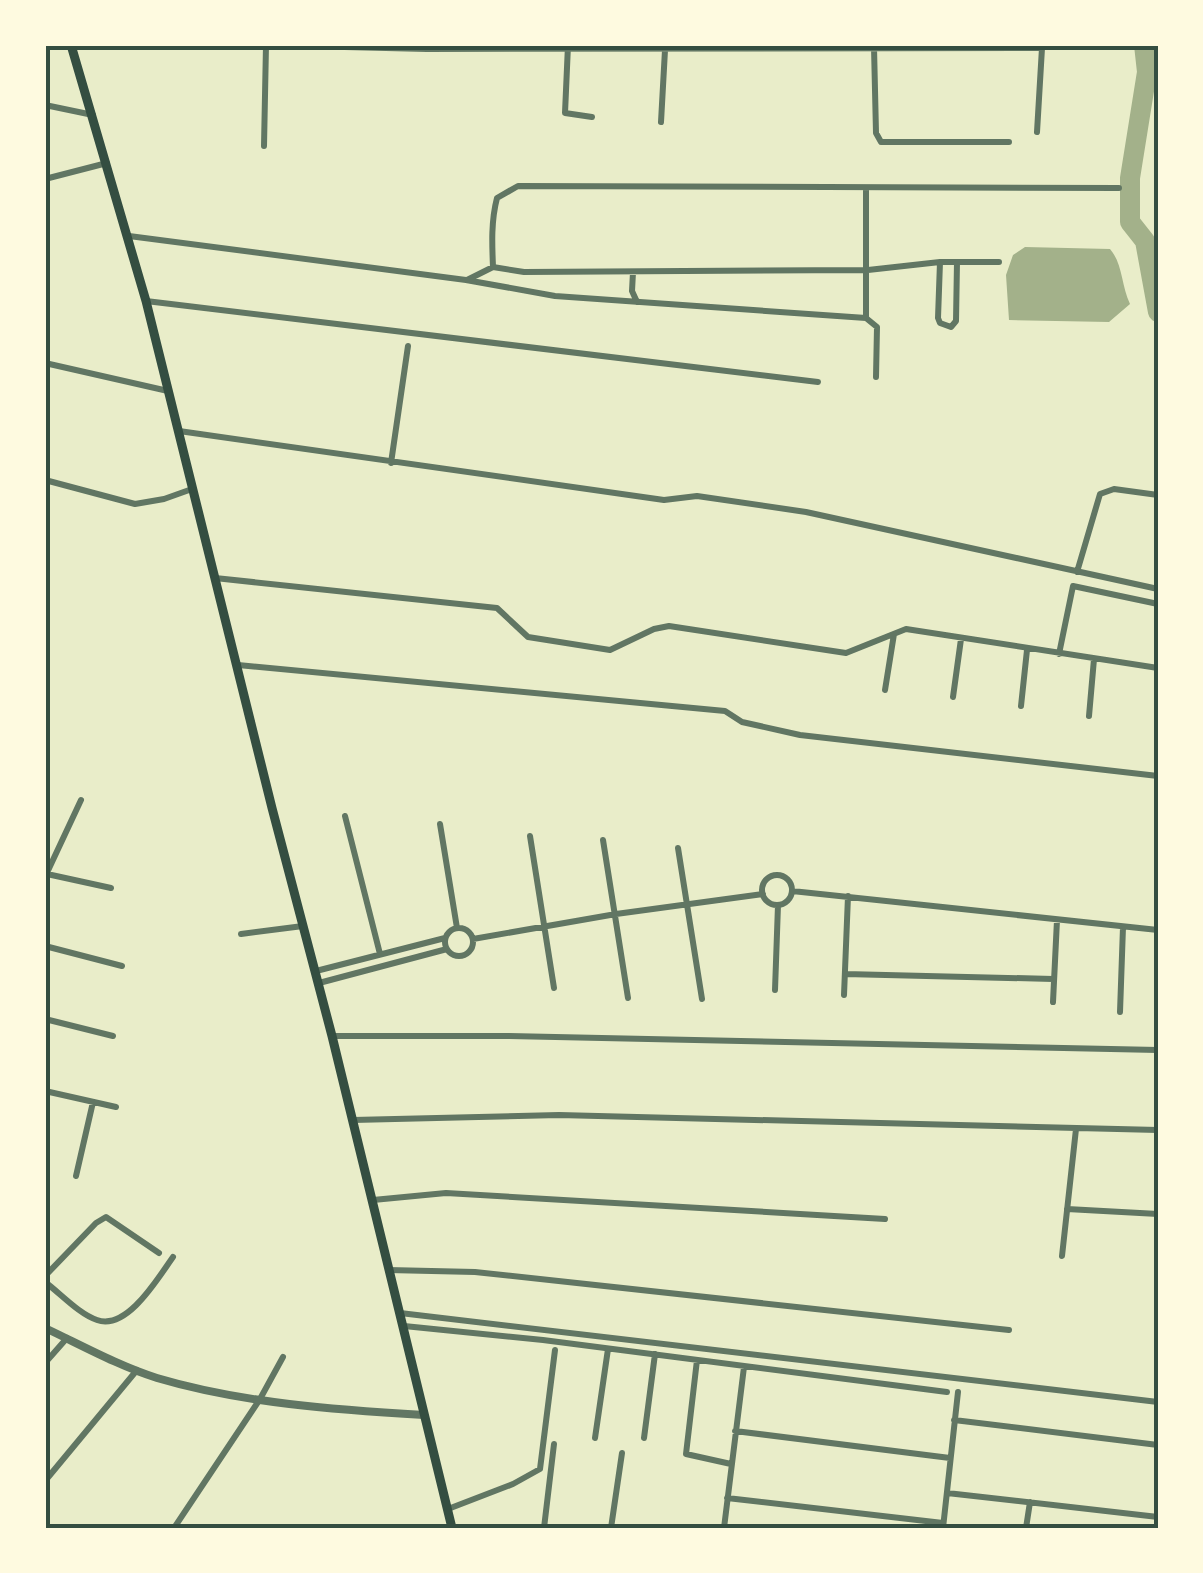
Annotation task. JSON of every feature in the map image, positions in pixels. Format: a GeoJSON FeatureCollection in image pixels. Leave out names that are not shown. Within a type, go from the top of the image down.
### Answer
{"type":"FeatureCollection","features":[{"type":"Feature","properties":{"kind":"main road"},"geometry":{"type":"LineString","coordinates":[[71,46],[146,301],[452,1528]]}},
{"type":"Feature","properties":{"kind":"street"},"geometry":{"type":"LineString","coordinates":[[262,45],[264,146]]}},
{"type":"Feature","properties":{"kind":"street"},"geometry":{"type":"LineString","coordinates":[[71,46],[665,50],[1043,47],[1037,132]]}},
{"type":"Feature","properties":{"kind":"street"},"geometry":{"type":"LineString","coordinates":[[568,47],[565,113],[592,118]]}},
{"type":"Feature","properties":{"kind":"street"},"geometry":{"type":"LineString","coordinates":[[874,47],[876,133],[881,142],[1009,142]]}},
{"type":"Feature","properties":{"kind":"street"},"geometry":{"type":"LineString","coordinates":[[661,122],[665,50]]}},
{"type":"Feature","properties":{"kind":"street"},"geometry":{"type":"LineString","coordinates":[[45,104],[94,116]]}},
{"type":"Feature","properties":{"kind":"street"},"geometry":{"type":"LineString","coordinates":[[45,178],[108,163]]}},
{"type":"Feature","properties":{"kind":"street"},"geometry":{"type":"LineString","coordinates":[[493,267],[495,203],[518,186],[1118,188]]}},
{"type":"Feature","properties":{"kind":"street"},"geometry":{"type":"LineString","coordinates":[[866,188],[866,318]]}},
{"type":"Feature","properties":{"kind":"street"},"geometry":{"type":"LineString","coordinates":[[128,236],[466,280],[555,296],[866,318],[877,327],[876,377]]}},
{"type":"Feature","properties":{"kind":"street"},"geometry":{"type":"LineString","coordinates":[[466,280],[493,267],[524,272],[868,270],[940,262],[1000,262]]}},
{"type":"Feature","properties":{"kind":"street"},"geometry":{"type":"LineString","coordinates":[[940,262],[938,318],[950,327],[956,321],[958,262]]}},
{"type":"Feature","properties":{"kind":"street"},"geometry":{"type":"LineString","coordinates":[[632,272],[632,291],[637,303]]}},
{"type":"Feature","properties":{"kind":"street"},"geometry":{"type":"LineString","coordinates":[[146,301],[818,382]]}},
{"type":"Feature","properties":{"kind":"street"},"geometry":{"type":"LineString","coordinates":[[391,463],[408,346]]}},
{"type":"Feature","properties":{"kind":"street"},"geometry":{"type":"LineString","coordinates":[[45,363],[168,391]]}},
{"type":"Feature","properties":{"kind":"street"},"geometry":{"type":"LineString","coordinates":[[178,431],[664,500],[697,496],[806,512],[1158,588]]}},
{"type":"Feature","properties":{"kind":"street"},"geometry":{"type":"LineString","coordinates":[[45,480],[135,504],[164,500],[192,489]]}},
{"type":"Feature","properties":{"kind":"street"},"geometry":{"type":"LineString","coordinates":[[1077,572],[1102,492],[1158,495]]}},
{"type":"Feature","properties":{"kind":"street"},"geometry":{"type":"LineString","coordinates":[[215,578],[497,608],[528,638],[610,650],[669,626],[846,653],[906,629],[1158,668]]}},
{"type":"Feature","properties":{"kind":"street"},"geometry":{"type":"LineString","coordinates":[[1059,654],[1073,586],[1158,604]]}},
{"type":"Feature","properties":{"kind":"street"},"geometry":{"type":"LineString","coordinates":[[885,690],[894,632]]}},
{"type":"Feature","properties":{"kind":"street"},"geometry":{"type":"LineString","coordinates":[[954,696],[961,639]]}},
{"type":"Feature","properties":{"kind":"street"},"geometry":{"type":"LineString","coordinates":[[1021,706],[1027,650]]}},
{"type":"Feature","properties":{"kind":"street"},"geometry":{"type":"LineString","coordinates":[[1089,716],[1094,659]]}},
{"type":"Feature","properties":{"kind":"street"},"geometry":{"type":"LineString","coordinates":[[238,666],[725,711],[742,722],[800,735],[1158,776]]}},
{"type":"Feature","properties":{"kind":"street"},"geometry":{"type":"LineString","coordinates":[[80,800],[46,876],[110,888]]}},
{"type":"Feature","properties":{"kind":"street"},"geometry":{"type":"LineString","coordinates":[[345,816],[380,954]]}},
{"type":"Feature","properties":{"kind":"street"},"geometry":{"type":"LineString","coordinates":[[440,824],[457,928]]}},
{"type":"Feature","properties":{"kind":"street"},"geometry":{"type":"LineString","coordinates":[[530,836],[554,988]]}},
{"type":"Feature","properties":{"kind":"street"},"geometry":{"type":"LineString","coordinates":[[603,840],[628,998]]}},
{"type":"Feature","properties":{"kind":"street"},"geometry":{"type":"LineString","coordinates":[[678,848],[702,999]]}},
{"type":"Feature","properties":{"kind":"street"},"geometry":{"type":"LineString","coordinates":[[776,875],[786,878],[792,891],[788,900],[778,904],[768,902],[763,894],[767,880],[776,875]]}},
{"type":"Feature","properties":{"kind":"street"},"geometry":{"type":"LineString","coordinates":[[792,891],[1158,930]]}},
{"type":"Feature","properties":{"kind":"street"},"geometry":{"type":"LineString","coordinates":[[472,939],[763,894]]}},
{"type":"Feature","properties":{"kind":"street"},"geometry":{"type":"LineString","coordinates":[[844,995],[848,896]]}},
{"type":"Feature","properties":{"kind":"street"},"geometry":{"type":"LineString","coordinates":[[774,990],[778,904]]}},
{"type":"Feature","properties":{"kind":"street"},"geometry":{"type":"LineString","coordinates":[[1053,1002],[1057,920]]}},
{"type":"Feature","properties":{"kind":"street"},"geometry":{"type":"LineString","coordinates":[[241,934],[304,926]]}},
{"type":"Feature","properties":{"kind":"street"},"geometry":{"type":"LineString","coordinates":[[1120,1012],[1123,926]]}},
{"type":"Feature","properties":{"kind":"street"},"geometry":{"type":"LineString","coordinates":[[457,928],[466,930],[472,939],[470,950],[463,956],[454,955],[447,949],[446,938],[457,928]]}},
{"type":"Feature","properties":{"kind":"street"},"geometry":{"type":"LineString","coordinates":[[317,977],[380,954],[446,938]]}},
{"type":"Feature","properties":{"kind":"street"},"geometry":{"type":"LineString","coordinates":[[45,946],[122,966]]}},
{"type":"Feature","properties":{"kind":"street"},"geometry":{"type":"LineString","coordinates":[[317,977],[447,949]]}},
{"type":"Feature","properties":{"kind":"street"},"geometry":{"type":"LineString","coordinates":[[846,974],[1054,979]]}},
{"type":"Feature","properties":{"kind":"street"},"geometry":{"type":"LineString","coordinates":[[45,1019],[113,1036]]}},
{"type":"Feature","properties":{"kind":"street"},"geometry":{"type":"LineString","coordinates":[[332,1036],[529,1036],[1158,1050]]}},
{"type":"Feature","properties":{"kind":"street"},"geometry":{"type":"LineString","coordinates":[[45,1091],[116,1108]]}},
{"type":"Feature","properties":{"kind":"street"},"geometry":{"type":"LineString","coordinates":[[76,1176],[93,1102]]}},
{"type":"Feature","properties":{"kind":"street"},"geometry":{"type":"LineString","coordinates":[[353,1120],[559,1115],[1158,1130]]}},
{"type":"Feature","properties":{"kind":"street"},"geometry":{"type":"LineString","coordinates":[[1062,1256],[1076,1129]]}},
{"type":"Feature","properties":{"kind":"street"},"geometry":{"type":"LineString","coordinates":[[371,1200],[480,1195],[885,1219]]}},
{"type":"Feature","properties":{"kind":"street"},"geometry":{"type":"LineString","coordinates":[[1068,1208],[1158,1214]]}},
{"type":"Feature","properties":{"kind":"street"},"geometry":{"type":"LineString","coordinates":[[160,1253],[106,1217],[45,1279],[93,1320],[109,1323],[122,1318],[145,1295],[173,1257]]}},
{"type":"Feature","properties":{"kind":"street"},"geometry":{"type":"LineString","coordinates":[[388,1270],[475,1272],[1009,1330]]}},
{"type":"Feature","properties":{"kind":"street"},"geometry":{"type":"LineString","coordinates":[[400,1312],[1158,1402]]}},
{"type":"Feature","properties":{"kind":"street"},"geometry":{"type":"LineString","coordinates":[[404,1326],[947,1392]]}},
{"type":"Feature","properties":{"kind":"street"},"geometry":{"type":"LineString","coordinates":[[45,1328],[136,1370],[171,1381],[340,1410],[424,1415]]}},
{"type":"Feature","properties":{"kind":"street"},"geometry":{"type":"LineString","coordinates":[[45,1364],[66,1338]]}},
{"type":"Feature","properties":{"kind":"street"},"geometry":{"type":"LineString","coordinates":[[595,1438],[608,1349]]}},
{"type":"Feature","properties":{"kind":"street"},"geometry":{"type":"LineString","coordinates":[[448,1509],[540,1469],[554,1350]]}},
{"type":"Feature","properties":{"kind":"street"},"geometry":{"type":"LineString","coordinates":[[644,1438],[655,1354]]}},
{"type":"Feature","properties":{"kind":"street"},"geometry":{"type":"LineString","coordinates":[[174,1528],[260,1399],[283,1357]]}},
{"type":"Feature","properties":{"kind":"street"},"geometry":{"type":"LineString","coordinates":[[697,1360],[686,1454],[731,1464]]}},
{"type":"Feature","properties":{"kind":"street"},"geometry":{"type":"LineString","coordinates":[[823,1377],[824,1363]]}},
{"type":"Feature","properties":{"kind":"street"},"geometry":{"type":"LineString","coordinates":[[724,1528],[744,1367]]}},
{"type":"Feature","properties":{"kind":"street"},"geometry":{"type":"LineString","coordinates":[[45,1480],[136,1370]]}},
{"type":"Feature","properties":{"kind":"street"},"geometry":{"type":"LineString","coordinates":[[726,1498],[943,1526],[958,1392]]}},
{"type":"Feature","properties":{"kind":"street"},"geometry":{"type":"LineString","coordinates":[[954,1420],[1158,1444]]}},
{"type":"Feature","properties":{"kind":"street"},"geometry":{"type":"LineString","coordinates":[[735,1431],[950,1458]]}},
{"type":"Feature","properties":{"kind":"street"},"geometry":{"type":"LineString","coordinates":[[544,1528],[554,1444]]}},
{"type":"Feature","properties":{"kind":"street"},"geometry":{"type":"LineString","coordinates":[[611,1528],[622,1454]]}},
{"type":"Feature","properties":{"kind":"street"},"geometry":{"type":"LineString","coordinates":[[947,1493],[1158,1517]]}},
{"type":"Feature","properties":{"kind":"street"},"geometry":{"type":"LineString","coordinates":[[1026,1528],[1030,1502]]}},
{"type":"Feature","properties":{"kind":"shaded area"},"geometry":{"type":"Polygon","coordinates":[[[1025,247],[1110,249],[1130,304],[1109,322],[1009,320],[1006,275],[1013,255],[1025,247]]]}},
{"type":"Feature","properties":{"kind":"waterway"},"geometry":{"type":"LineString","coordinates":[[1144,45],[1147,72],[1130,178],[1130,222],[1145,241],[1158,312]]}},
{"type":"Feature","properties":{"kind":"waterway"},"geometry":{"type":"LineString","coordinates":[[1152,290],[1158,291]]}}]}
